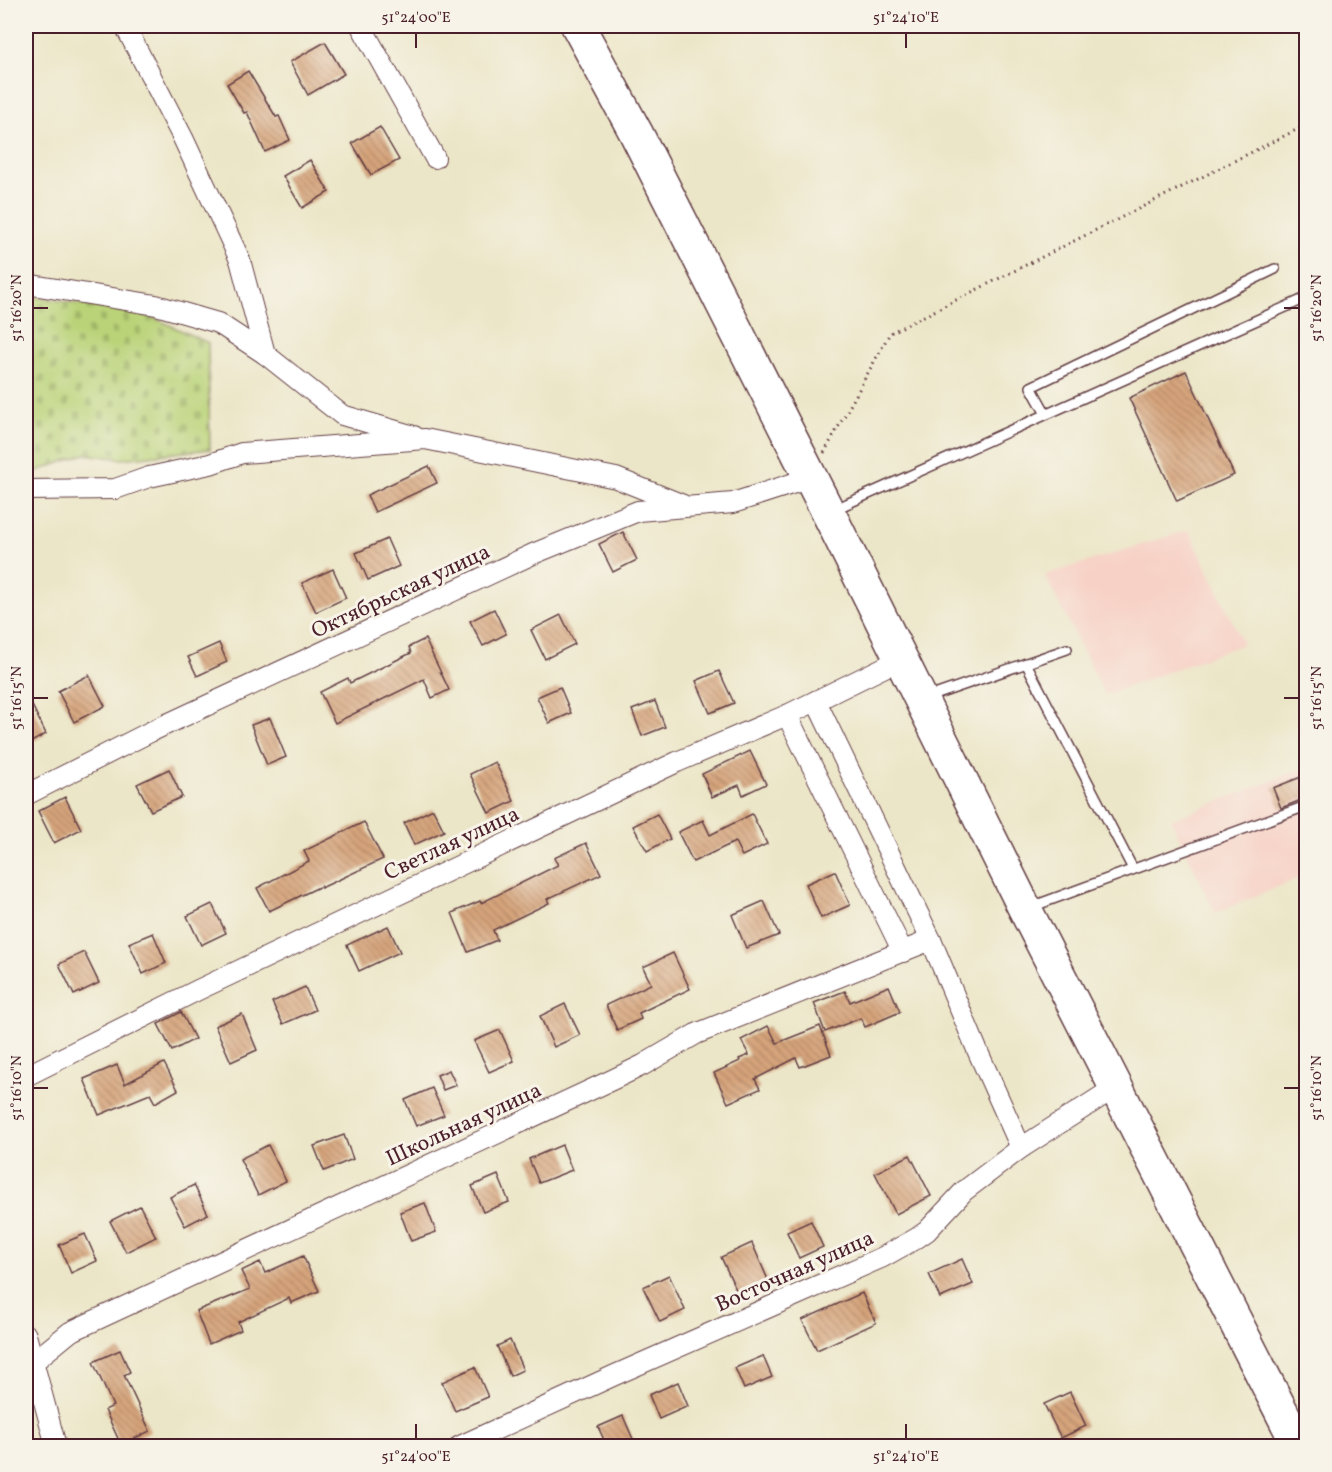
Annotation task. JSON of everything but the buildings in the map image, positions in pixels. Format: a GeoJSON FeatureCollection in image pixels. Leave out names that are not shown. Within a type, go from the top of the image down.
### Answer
{"type":"FeatureCollection","features":[{"type":"Feature","properties":{"kind":"highway"},"geometry":{"type":"LineString","coordinates":[[578,26],[641,144],[1025,909],[1299,1446]]}},
{"type":"Feature","properties":{"kind":"street"},"geometry":{"type":"LineString","coordinates":[[125,26],[183,138],[240,260],[266,354]]}},
{"type":"Feature","properties":{"kind":"street"},"geometry":{"type":"LineString","coordinates":[[361,26],[435,158]]}},
{"type":"Feature","properties":{"kind":"street"},"geometry":{"type":"LineString","coordinates":[[26,284],[156,304],[218,323],[266,354],[342,415],[426,440],[616,478],[687,507]]}},
{"type":"Feature","properties":{"kind":"street"},"geometry":{"type":"LineString","coordinates":[[26,490],[115,489],[149,477],[210,464],[242,453],[426,440]]}},
{"type":"Feature","properties":{"kind":"street","name":"Октябрьская улица"},"geometry":{"type":"LineString","coordinates":[[26,795],[150,732],[533,554],[638,511],[733,503],[810,478]]}},
{"type":"Feature","properties":{"kind":"street","name":"Светлая улица"},"geometry":{"type":"LineString","coordinates":[[26,1076],[198,990],[666,767],[787,715],[901,659]]}},
{"type":"Feature","properties":{"kind":"street"},"geometry":{"type":"LineString","coordinates":[[816,701],[931,940],[1021,1148]]}},
{"type":"Feature","properties":{"kind":"street"},"geometry":{"type":"LineString","coordinates":[[787,715],[903,952]]}},
{"type":"Feature","properties":{"kind":"street","name":"Школьная улица"},"geometry":{"type":"LineString","coordinates":[[29,1365],[70,1332],[614,1079],[696,1034],[931,940]]}},
{"type":"Feature","properties":{"kind":"street","name":"Восточная улица"},"geometry":{"type":"LineString","coordinates":[[459,1446],[882,1257],[917,1238],[927,1231],[964,1191],[1021,1148],[1116,1087]]}},
{"type":"Feature","properties":{"kind":"street"},"geometry":{"type":"LineString","coordinates":[[26,1335],[29,1365],[56,1446]]}},
{"type":"Feature","properties":{"kind":"lane"},"geometry":{"type":"LineString","coordinates":[[1046,414],[1031,387],[1275,269]]}},
{"type":"Feature","properties":{"kind":"lane"},"geometry":{"type":"LineString","coordinates":[[828,513],[1306,298]]}},
{"type":"Feature","properties":{"kind":"lane"},"geometry":{"type":"LineString","coordinates":[[921,699],[1067,649]]}},
{"type":"Feature","properties":{"kind":"lane"},"geometry":{"type":"LineString","coordinates":[[1026,663],[1133,869]]}},
{"type":"Feature","properties":{"kind":"lane"},"geometry":{"type":"LineString","coordinates":[[1025,909],[1306,806]]}},
{"type":"Feature","properties":{"kind":"path"},"geometry":{"type":"LineString","coordinates":[[810,478],[890,333],[1306,125]]}},
{"type":"Feature","properties":{"kind":"shaded area"},"geometry":{"type":"Polygon","coordinates":[[[1189,530],[1243,644],[1105,695],[1045,575],[1189,530]]]}},
{"type":"Feature","properties":{"kind":"shaded area"},"geometry":{"type":"Polygon","coordinates":[[[1306,767],[1306,875],[1215,913],[1171,820],[1306,767]]]}},
{"type":"Feature","properties":{"kind":"green space"},"geometry":{"type":"Polygon","coordinates":[[[26,295],[150,316],[208,343],[210,449],[122,459],[85,454],[26,475],[26,295]]]}}]}
